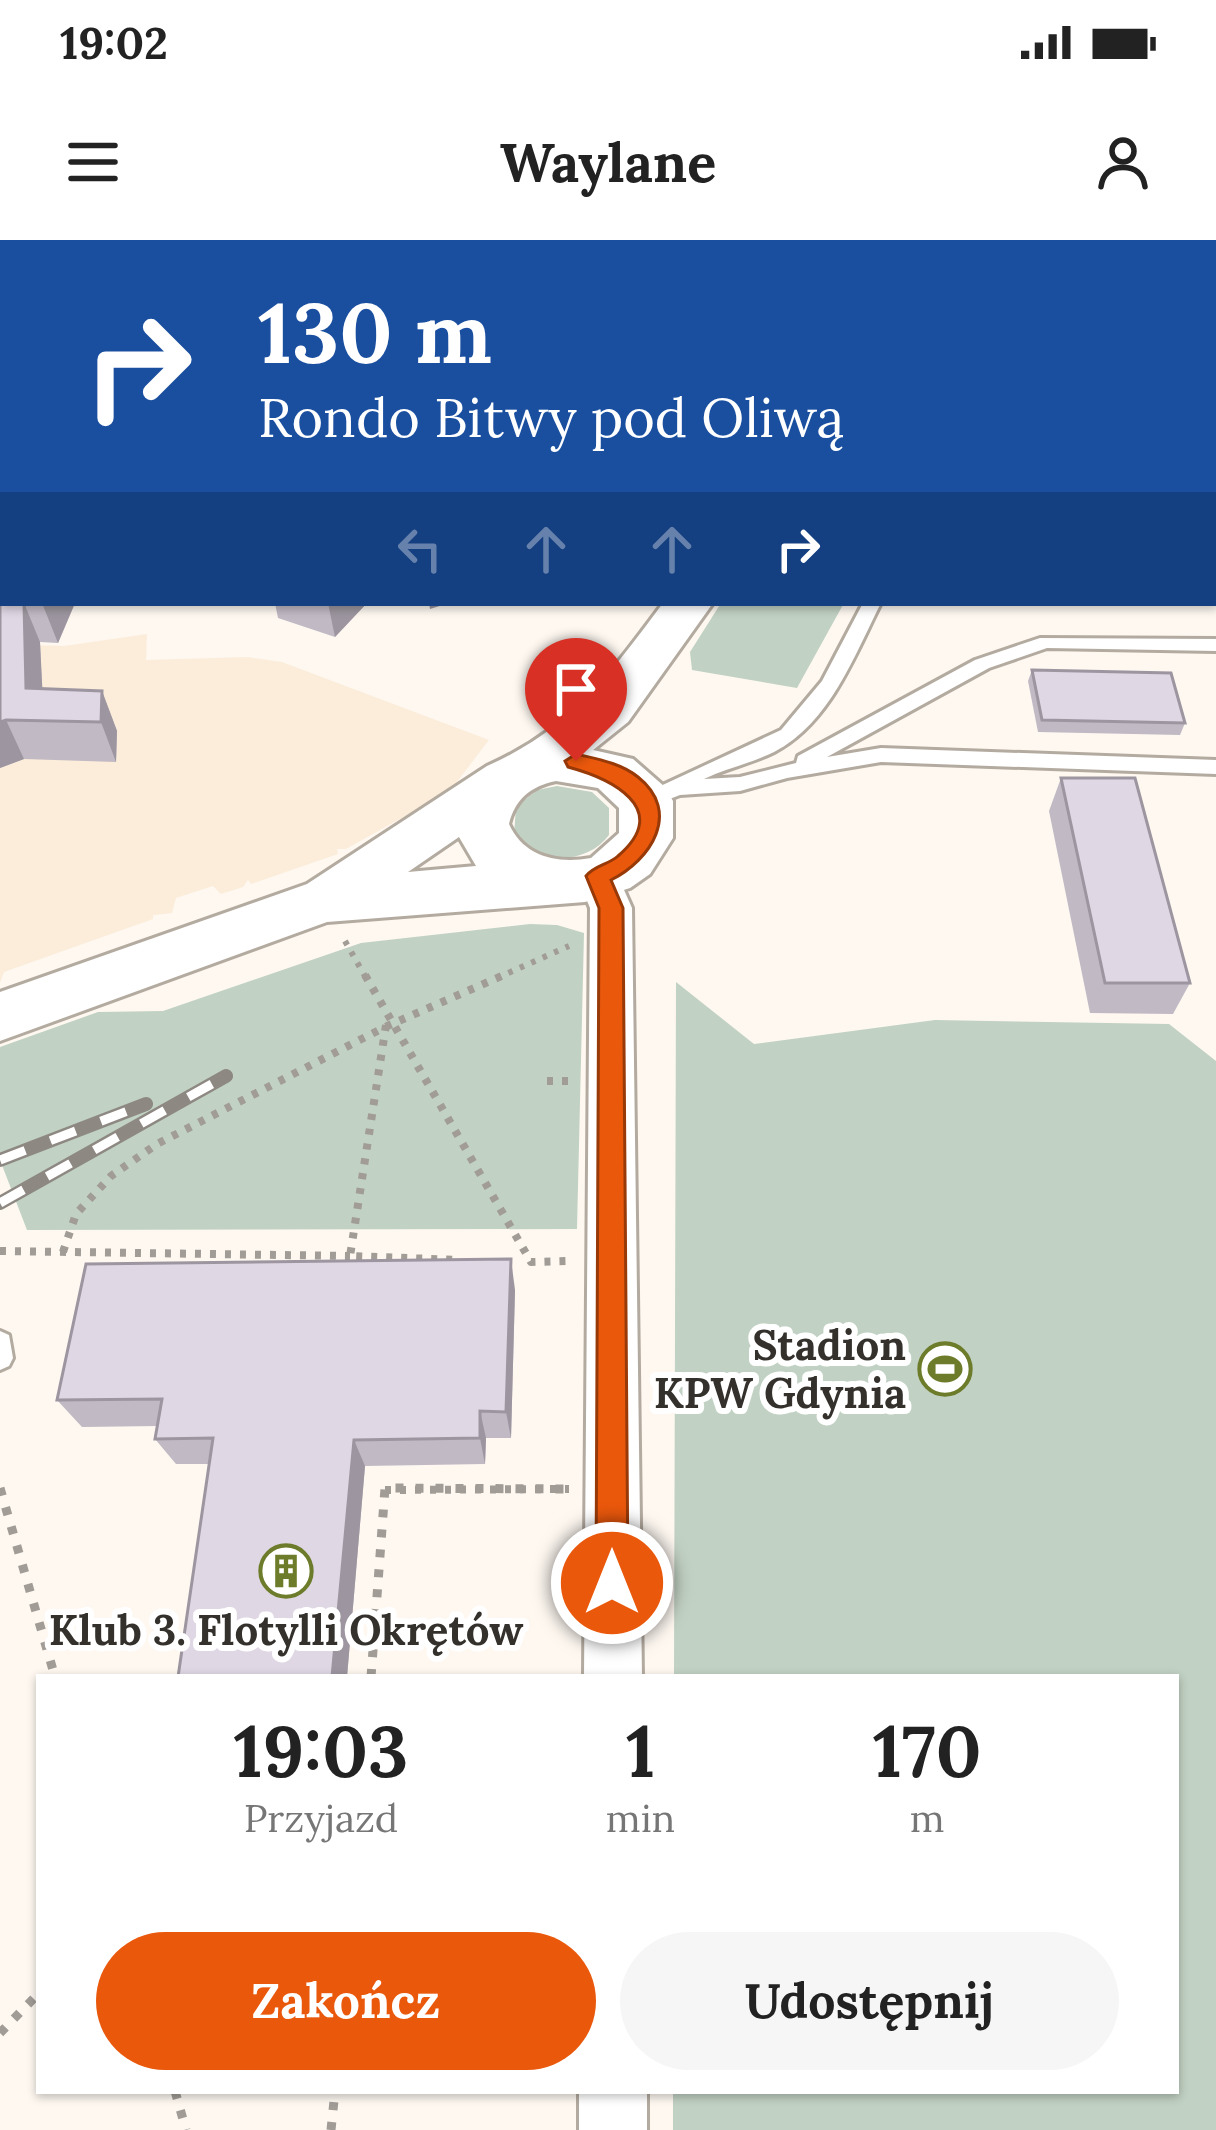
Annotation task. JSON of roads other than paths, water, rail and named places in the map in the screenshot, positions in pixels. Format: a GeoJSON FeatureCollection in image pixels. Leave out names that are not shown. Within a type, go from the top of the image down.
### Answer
{"type":"FeatureCollection","features":[{"type":"Feature","properties":{"kind":"street"},"geometry":{"type":"LineString","coordinates":[[334,921],[521,772],[610,710],[687,606]]}},
{"type":"Feature","properties":{"kind":"street"},"geometry":{"type":"LineString","coordinates":[[0,1017],[334,921],[575,879],[628,861],[645,839],[652,791],[652,655]]}},
{"type":"Feature","properties":{"kind":"street"},"geometry":{"type":"LineString","coordinates":[[613,1674],[611,908],[575,879],[510,868],[484,840],[483,807],[521,772],[596,765],[652,791]]}},
{"type":"Feature","properties":{"kind":"street"},"geometry":{"type":"LineString","coordinates":[[613,2094],[613,2130]]}},
{"type":"Feature","properties":{"kind":"lane"},"geometry":{"type":"LineString","coordinates":[[768,748],[796,729],[827,686],[870,606]]}},
{"type":"Feature","properties":{"kind":"lane"},"geometry":{"type":"LineString","coordinates":[[788,771],[982,664],[1046,642],[1216,645]]}},
{"type":"Feature","properties":{"kind":"lane"},"geometry":{"type":"LineString","coordinates":[[652,791],[737,756],[874,724]]}},
{"type":"Feature","properties":{"kind":"lane"},"geometry":{"type":"LineString","coordinates":[[652,791],[740,784],[881,755],[1216,767]]}},
{"type":"Feature","properties":{"kind":"lane"},"geometry":{"type":"LineString","coordinates":[[0,1343],[0,1358]]}},
{"type":"Feature","properties":{"kind":"railway"},"geometry":{"type":"LineString","coordinates":[[0,1203],[226,1076]]}},
{"type":"Feature","properties":{"kind":"railway"},"geometry":{"type":"LineString","coordinates":[[0,1160],[146,1104]]}},
{"type":"Feature","properties":{"kind":"place","name":"Stadion KPW Gdynia"},"geometry":{"type":"Point","coordinates":[945,1369]}},
{"type":"Feature","properties":{"kind":"place","name":"Klub 3. Flotylli Okrętów"},"geometry":{"type":"Point","coordinates":[286,1571]}}]}
